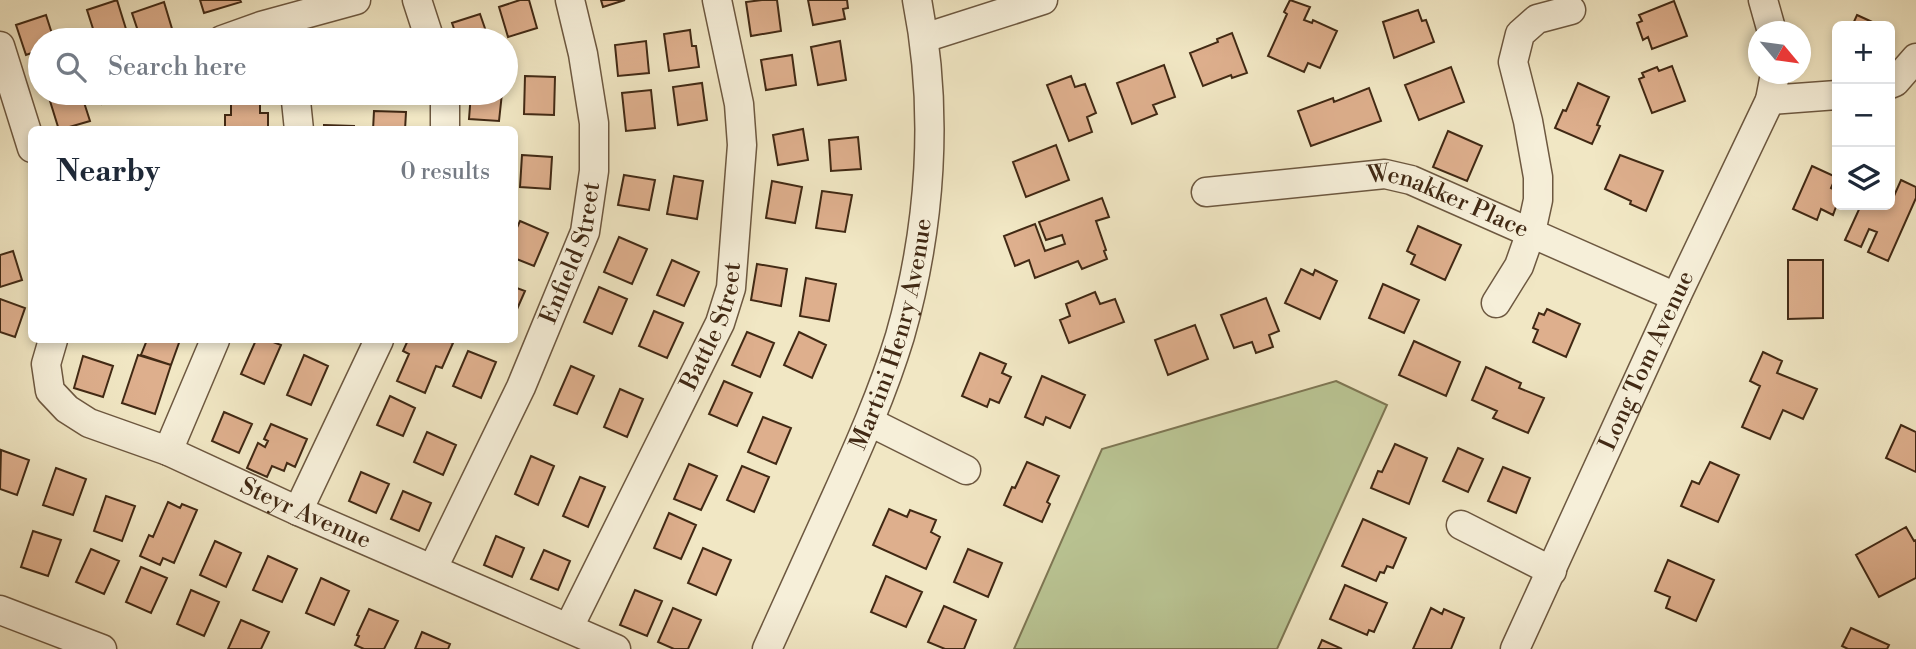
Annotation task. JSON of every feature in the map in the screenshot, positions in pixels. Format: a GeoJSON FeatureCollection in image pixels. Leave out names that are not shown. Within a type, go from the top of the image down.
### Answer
{"type":"FeatureCollection","features":[{"type":"Feature","properties":{"kind":"street"},"geometry":{"type":"LineString","coordinates":[[278,28],[356,0]]}},
{"type":"Feature","properties":{"kind":"street"},"geometry":{"type":"LineString","coordinates":[[417,0],[426,28]]}},
{"type":"Feature","properties":{"kind":"street","name":"Enfield Street"},"geometry":{"type":"LineString","coordinates":[[433,568],[521,387],[585,232],[594,171],[594,123],[583,54],[570,0]]}},
{"type":"Feature","properties":{"kind":"street","name":"Battle Street"},"geometry":{"type":"LineString","coordinates":[[569,627],[720,323],[731,288],[742,145],[739,104],[717,0]]}},
{"type":"Feature","properties":{"kind":"street","name":"Martini Henry Avenue"},"geometry":{"type":"LineString","coordinates":[[771,648],[870,422],[900,337],[919,253],[931,161],[924,38],[917,0]]}},
{"type":"Feature","properties":{"kind":"street"},"geometry":{"type":"LineString","coordinates":[[924,38],[1043,0]]}},
{"type":"Feature","properties":{"kind":"street"},"geometry":{"type":"LineString","coordinates":[[1763,0],[1769,21]]}},
{"type":"Feature","properties":{"kind":"street"},"geometry":{"type":"LineString","coordinates":[[1496,303],[1519,266],[1531,232],[1538,200],[1538,177],[1528,121],[1513,62],[1520,34],[1537,19],[1571,10]]}},
{"type":"Feature","properties":{"kind":"street"},"geometry":{"type":"LineString","coordinates":[[0,47],[28,135]]}},
{"type":"Feature","properties":{"kind":"street"},"geometry":{"type":"LineString","coordinates":[[1895,82],[1916,58]]}},
{"type":"Feature","properties":{"kind":"street"},"geometry":{"type":"LineString","coordinates":[[1772,87],[1832,94]]}},
{"type":"Feature","properties":{"kind":"street","name":"Long Tom Avenue"},"geometry":{"type":"LineString","coordinates":[[1515,649],[1772,87]]}},
{"type":"Feature","properties":{"kind":"street"},"geometry":{"type":"LineString","coordinates":[[296,105],[299,126]]}},
{"type":"Feature","properties":{"kind":"street"},"geometry":{"type":"LineString","coordinates":[[444,105],[444,126]]}},
{"type":"Feature","properties":{"kind":"street","name":"Wenakker Place"},"geometry":{"type":"LineString","coordinates":[[1206,192],[1385,174],[1411,180],[1676,297]]}},
{"type":"Feature","properties":{"kind":"street","name":"Steyr Avenue"},"geometry":{"type":"LineString","coordinates":[[52,343],[46,364],[50,390],[67,409],[89,423],[168,451],[298,511],[616,649]]}},
{"type":"Feature","properties":{"kind":"street"},"geometry":{"type":"LineString","coordinates":[[168,451],[214,343]]}},
{"type":"Feature","properties":{"kind":"street"},"geometry":{"type":"LineString","coordinates":[[298,511],[378,343]]}},
{"type":"Feature","properties":{"kind":"street"},"geometry":{"type":"LineString","coordinates":[[870,422],[966,470]]}},
{"type":"Feature","properties":{"kind":"street"},"geometry":{"type":"LineString","coordinates":[[1461,526],[1552,571]]}},
{"type":"Feature","properties":{"kind":"street"},"geometry":{"type":"LineString","coordinates":[[0,610],[102,649]]}},
{"type":"Feature","properties":{"kind":"green space"},"geometry":{"type":"Polygon","coordinates":[[[1336,381],[1387,405],[1277,649],[1014,649],[1102,449],[1336,381]]]}},
{"type":"Feature","properties":{"kind":"building"},"geometry":{"type":"Polygon","coordinates":[[[117,0],[126,28],[93,28],[87,10],[117,0]]]}},
{"type":"Feature","properties":{"kind":"building"},"geometry":{"type":"Polygon","coordinates":[[[200,0],[240,0],[241,2],[204,13],[200,0]]]}},
{"type":"Feature","properties":{"kind":"building"},"geometry":{"type":"Polygon","coordinates":[[[529,0],[537,28],[518,34],[518,28],[505,28],[499,7],[529,0]]]}},
{"type":"Feature","properties":{"kind":"building"},"geometry":{"type":"Polygon","coordinates":[[[601,0],[625,0],[603,7],[601,0]]]}},
{"type":"Feature","properties":{"kind":"building"},"geometry":{"type":"Polygon","coordinates":[[[777,0],[781,31],[751,36],[746,2],[777,0]]]}},
{"type":"Feature","properties":{"kind":"building"},"geometry":{"type":"Polygon","coordinates":[[[808,0],[847,0],[848,8],[843,9],[845,19],[813,25],[808,0]]]}},
{"type":"Feature","properties":{"kind":"building"},"geometry":{"type":"Polygon","coordinates":[[[1290,0],[1310,7],[1304,20],[1312,23],[1313,20],[1337,31],[1320,68],[1308,63],[1304,72],[1268,56],[1287,14],[1284,12],[1290,0]]]}},
{"type":"Feature","properties":{"kind":"building"},"geometry":{"type":"Polygon","coordinates":[[[1674,1],[1687,36],[1652,49],[1648,37],[1643,40],[1637,23],[1642,21],[1639,15],[1674,1]]]}},
{"type":"Feature","properties":{"kind":"building"},"geometry":{"type":"Polygon","coordinates":[[[164,2],[172,28],[137,28],[132,13],[164,2]]]}},
{"type":"Feature","properties":{"kind":"building"},"geometry":{"type":"Polygon","coordinates":[[[1418,10],[1422,21],[1426,20],[1434,42],[1394,58],[1383,22],[1418,10]]]}},
{"type":"Feature","properties":{"kind":"building"},"geometry":{"type":"Polygon","coordinates":[[[480,14],[485,28],[454,28],[452,23],[480,14]]]}},
{"type":"Feature","properties":{"kind":"building"},"geometry":{"type":"Polygon","coordinates":[[[46,15],[50,28],[28,28],[26,55],[16,25],[46,15]]]}},
{"type":"Feature","properties":{"kind":"building"},"geometry":{"type":"Polygon","coordinates":[[[1857,15],[1870,21],[1854,21],[1857,15]]]}},
{"type":"Feature","properties":{"kind":"building"},"geometry":{"type":"Polygon","coordinates":[[[690,30],[699,67],[669,71],[664,34],[690,30]]]}},
{"type":"Feature","properties":{"kind":"building"},"geometry":{"type":"Polygon","coordinates":[[[1232,33],[1247,73],[1232,78],[1231,75],[1203,86],[1190,53],[1218,42],[1217,39],[1232,33]]]}},
{"type":"Feature","properties":{"kind":"building"},"geometry":{"type":"Polygon","coordinates":[[[646,41],[649,73],[618,76],[615,45],[646,41]]]}},
{"type":"Feature","properties":{"kind":"building"},"geometry":{"type":"Polygon","coordinates":[[[840,41],[846,80],[818,85],[811,47],[840,41]]]}},
{"type":"Feature","properties":{"kind":"building"},"geometry":{"type":"Polygon","coordinates":[[[792,55],[796,85],[766,90],[761,60],[792,55]]]}},
{"type":"Feature","properties":{"kind":"building"},"geometry":{"type":"Polygon","coordinates":[[[1164,65],[1175,97],[1153,105],[1157,114],[1132,124],[1117,83],[1164,65]]]}},
{"type":"Feature","properties":{"kind":"building"},"geometry":{"type":"Polygon","coordinates":[[[1672,66],[1685,101],[1652,113],[1639,79],[1644,77],[1642,73],[1657,67],[1659,71],[1672,66]]]}},
{"type":"Feature","properties":{"kind":"building"},"geometry":{"type":"Polygon","coordinates":[[[1451,67],[1464,102],[1419,120],[1405,85],[1451,67]]]}},
{"type":"Feature","properties":{"kind":"building"},"geometry":{"type":"Polygon","coordinates":[[[525,76],[555,77],[554,115],[524,114],[525,76]]]}},
{"type":"Feature","properties":{"kind":"building"},"geometry":{"type":"Polygon","coordinates":[[[1071,76],[1075,87],[1085,84],[1096,113],[1087,117],[1092,132],[1069,141],[1047,85],[1071,76]]]}},
{"type":"Feature","properties":{"kind":"building"},"geometry":{"type":"Polygon","coordinates":[[[702,83],[707,120],[678,125],[673,87],[702,83]]]}},
{"type":"Feature","properties":{"kind":"building"},"geometry":{"type":"Polygon","coordinates":[[[1578,83],[1609,97],[1592,144],[1555,128],[1578,83]]]}},
{"type":"Feature","properties":{"kind":"building"},"geometry":{"type":"Polygon","coordinates":[[[1369,88],[1381,121],[1311,146],[1298,111],[1333,98],[1334,102],[1369,88]]]}},
{"type":"Feature","properties":{"kind":"building"},"geometry":{"type":"Polygon","coordinates":[[[651,90],[655,128],[626,131],[622,93],[651,90]]]}},
{"type":"Feature","properties":{"kind":"building"},"geometry":{"type":"Polygon","coordinates":[[[51,105],[85,105],[90,121],[73,126],[58,126],[51,105]]]}},
{"type":"Feature","properties":{"kind":"building"},"geometry":{"type":"Polygon","coordinates":[[[231,105],[260,105],[260,113],[268,113],[268,126],[225,126],[225,115],[231,115],[231,105]]]}},
{"type":"Feature","properties":{"kind":"building"},"geometry":{"type":"Polygon","coordinates":[[[470,105],[501,105],[499,121],[469,119],[470,105]]]}},
{"type":"Feature","properties":{"kind":"building"},"geometry":{"type":"Polygon","coordinates":[[[374,111],[406,112],[405,126],[373,126],[374,111]]]}},
{"type":"Feature","properties":{"kind":"building"},"geometry":{"type":"Polygon","coordinates":[[[803,129],[808,160],[778,165],[773,135],[803,129]]]}},
{"type":"Feature","properties":{"kind":"building"},"geometry":{"type":"Polygon","coordinates":[[[1448,131],[1482,146],[1467,181],[1433,167],[1448,131]]]}},
{"type":"Feature","properties":{"kind":"building"},"geometry":{"type":"Polygon","coordinates":[[[858,137],[861,169],[831,171],[829,140],[858,137]]]}},
{"type":"Feature","properties":{"kind":"building"},"geometry":{"type":"Polygon","coordinates":[[[1056,145],[1069,180],[1026,197],[1013,162],[1056,145]]]}},
{"type":"Feature","properties":{"kind":"building"},"geometry":{"type":"Polygon","coordinates":[[[522,155],[552,157],[550,189],[520,187],[522,155]]]}},
{"type":"Feature","properties":{"kind":"building"},"geometry":{"type":"Polygon","coordinates":[[[1620,155],[1663,171],[1646,211],[1605,189],[1620,155]]]}},
{"type":"Feature","properties":{"kind":"building"},"geometry":{"type":"Polygon","coordinates":[[[1812,166],[1832,175],[1833,215],[1821,209],[1817,220],[1793,209],[1812,166]]]}},
{"type":"Feature","properties":{"kind":"building"},"geometry":{"type":"Polygon","coordinates":[[[624,175],[655,180],[649,210],[618,205],[624,175]]]}},
{"type":"Feature","properties":{"kind":"building"},"geometry":{"type":"Polygon","coordinates":[[[674,176],[703,181],[697,219],[667,214],[674,176]]]}},
{"type":"Feature","properties":{"kind":"building"},"geometry":{"type":"Polygon","coordinates":[[[1901,180],[1916,187],[1916,198],[1888,261],[1868,252],[1877,232],[1869,229],[1861,247],[1845,240],[1859,210],[1895,210],[1895,194],[1901,180]]]}},
{"type":"Feature","properties":{"kind":"building"},"geometry":{"type":"Polygon","coordinates":[[[772,181],[802,187],[795,223],[766,218],[772,181]]]}},
{"type":"Feature","properties":{"kind":"building"},"geometry":{"type":"Polygon","coordinates":[[[822,191],[852,195],[845,232],[816,228],[822,191]]]}},
{"type":"Feature","properties":{"kind":"building"},"geometry":{"type":"Polygon","coordinates":[[[1102,198],[1109,217],[1096,221],[1107,259],[1082,269],[1078,261],[1035,278],[1029,260],[1015,266],[1004,236],[1035,224],[1045,251],[1065,244],[1062,235],[1046,240],[1039,222],[1102,198]]]}},
{"type":"Feature","properties":{"kind":"building"},"geometry":{"type":"Polygon","coordinates":[[[520,221],[548,233],[534,266],[518,260],[520,221]]]}},
{"type":"Feature","properties":{"kind":"building"},"geometry":{"type":"Polygon","coordinates":[[[1418,226],[1461,245],[1445,280],[1411,264],[1415,255],[1407,251],[1418,226]]]}},
{"type":"Feature","properties":{"kind":"building"},"geometry":{"type":"Polygon","coordinates":[[[619,237],[647,249],[632,284],[604,272],[619,237]]]}},
{"type":"Feature","properties":{"kind":"building"},"geometry":{"type":"Polygon","coordinates":[[[13,251],[22,280],[0,287],[0,255],[13,251]]]}},
{"type":"Feature","properties":{"kind":"building"},"geometry":{"type":"Polygon","coordinates":[[[672,260],[699,272],[684,306],[657,295],[672,260]]]}},
{"type":"Feature","properties":{"kind":"building"},"geometry":{"type":"Polygon","coordinates":[[[1788,260],[1823,260],[1823,318],[1788,319],[1788,260]]]}},
{"type":"Feature","properties":{"kind":"building"},"geometry":{"type":"Polygon","coordinates":[[[757,264],[787,269],[781,306],[751,300],[757,264]]]}},
{"type":"Feature","properties":{"kind":"building"},"geometry":{"type":"Polygon","coordinates":[[[1301,269],[1313,275],[1315,270],[1337,281],[1320,319],[1285,303],[1301,269]]]}},
{"type":"Feature","properties":{"kind":"building"},"geometry":{"type":"Polygon","coordinates":[[[806,278],[836,284],[829,321],[800,316],[806,278]]]}},
{"type":"Feature","properties":{"kind":"building"},"geometry":{"type":"Polygon","coordinates":[[[1383,284],[1419,300],[1404,333],[1369,318],[1383,284]]]}},
{"type":"Feature","properties":{"kind":"building"},"geometry":{"type":"Polygon","coordinates":[[[599,287],[627,299],[612,334],[584,322],[599,287]]]}},
{"type":"Feature","properties":{"kind":"building"},"geometry":{"type":"Polygon","coordinates":[[[518,288],[525,291],[518,307],[518,288]]]}},
{"type":"Feature","properties":{"kind":"building"},"geometry":{"type":"Polygon","coordinates":[[[1095,292],[1100,304],[1115,299],[1124,322],[1069,343],[1060,320],[1070,316],[1066,304],[1095,292]]]}},
{"type":"Feature","properties":{"kind":"building"},"geometry":{"type":"Polygon","coordinates":[[[1266,298],[1279,331],[1269,335],[1273,347],[1256,353],[1252,342],[1234,348],[1221,315],[1266,298]]]}},
{"type":"Feature","properties":{"kind":"building"},"geometry":{"type":"Polygon","coordinates":[[[0,299],[25,308],[15,337],[0,332],[0,299]]]}},
{"type":"Feature","properties":{"kind":"building"},"geometry":{"type":"Polygon","coordinates":[[[1547,309],[1580,324],[1566,357],[1533,342],[1538,330],[1533,328],[1539,313],[1544,315],[1547,309]]]}},
{"type":"Feature","properties":{"kind":"building"},"geometry":{"type":"Polygon","coordinates":[[[654,311],[683,323],[667,358],[639,346],[654,311]]]}},
{"type":"Feature","properties":{"kind":"building"},"geometry":{"type":"Polygon","coordinates":[[[1195,325],[1208,359],[1168,375],[1155,340],[1195,325]]]}},
{"type":"Feature","properties":{"kind":"building"},"geometry":{"type":"Polygon","coordinates":[[[747,332],[774,343],[760,377],[732,365],[747,332]]]}},
{"type":"Feature","properties":{"kind":"building"},"geometry":{"type":"Polygon","coordinates":[[[799,332],[826,345],[812,378],[784,365],[799,332]]]}},
{"type":"Feature","properties":{"kind":"building"},"geometry":{"type":"Polygon","coordinates":[[[1414,341],[1460,362],[1446,396],[1399,375],[1414,341]]]}},
{"type":"Feature","properties":{"kind":"building"},"geometry":{"type":"Polygon","coordinates":[[[146,343],[179,343],[171,365],[141,355],[146,343]]]}},
{"type":"Feature","properties":{"kind":"building"},"geometry":{"type":"Polygon","coordinates":[[[255,343],[281,345],[264,384],[241,374],[255,343]]]}},
{"type":"Feature","properties":{"kind":"building"},"geometry":{"type":"Polygon","coordinates":[[[407,343],[453,343],[442,368],[436,366],[425,393],[397,381],[409,354],[403,351],[407,343]]]}},
{"type":"Feature","properties":{"kind":"building"},"geometry":{"type":"Polygon","coordinates":[[[468,351],[496,362],[481,398],[453,386],[468,351]]]}},
{"type":"Feature","properties":{"kind":"building"},"geometry":{"type":"Polygon","coordinates":[[[1763,352],[1782,361],[1777,373],[1817,389],[1803,419],[1783,410],[1770,439],[1742,427],[1760,386],[1750,381],[1763,352]]]}},
{"type":"Feature","properties":{"kind":"building"},"geometry":{"type":"Polygon","coordinates":[[[980,353],[1006,364],[1002,373],[1011,377],[999,403],[990,399],[987,407],[962,396],[980,353]]]}},
{"type":"Feature","properties":{"kind":"building"},"geometry":{"type":"Polygon","coordinates":[[[138,355],[171,365],[155,414],[122,403],[138,355]]]}},
{"type":"Feature","properties":{"kind":"building"},"geometry":{"type":"Polygon","coordinates":[[[304,355],[328,366],[311,405],[287,395],[304,355]]]}},
{"type":"Feature","properties":{"kind":"building"},"geometry":{"type":"Polygon","coordinates":[[[83,356],[113,366],[103,397],[74,388],[83,356]]]}},
{"type":"Feature","properties":{"kind":"building"},"geometry":{"type":"Polygon","coordinates":[[[571,366],[594,376],[577,414],[554,405],[571,366]]]}},
{"type":"Feature","properties":{"kind":"building"},"geometry":{"type":"Polygon","coordinates":[[[1486,367],[1521,383],[1519,388],[1544,398],[1528,433],[1493,418],[1497,411],[1472,400],[1486,367]]]}},
{"type":"Feature","properties":{"kind":"building"},"geometry":{"type":"Polygon","coordinates":[[[1042,376],[1085,395],[1070,428],[1046,417],[1043,425],[1025,417],[1042,376]]]}},
{"type":"Feature","properties":{"kind":"building"},"geometry":{"type":"Polygon","coordinates":[[[724,381],[752,393],[737,426],[709,414],[724,381]]]}},
{"type":"Feature","properties":{"kind":"building"},"geometry":{"type":"Polygon","coordinates":[[[620,389],[643,399],[627,437],[604,427],[620,389]]]}},
{"type":"Feature","properties":{"kind":"building"},"geometry":{"type":"Polygon","coordinates":[[[390,396],[415,408],[403,436],[377,425],[390,396]]]}},
{"type":"Feature","properties":{"kind":"building"},"geometry":{"type":"Polygon","coordinates":[[[224,412],[252,424],[239,453],[212,441],[224,412]]]}},
{"type":"Feature","properties":{"kind":"building"},"geometry":{"type":"Polygon","coordinates":[[[763,417],[791,428],[776,464],[748,452],[763,417]]]}},
{"type":"Feature","properties":{"kind":"building"},"geometry":{"type":"Polygon","coordinates":[[[271,424],[307,439],[295,467],[287,463],[284,471],[272,466],[267,477],[247,468],[258,443],[265,447],[268,441],[264,439],[271,424]]]}},
{"type":"Feature","properties":{"kind":"building"},"geometry":{"type":"Polygon","coordinates":[[[1901,425],[1916,432],[1916,472],[1886,458],[1901,425]]]}},
{"type":"Feature","properties":{"kind":"building"},"geometry":{"type":"Polygon","coordinates":[[[427,432],[456,445],[443,475],[414,462],[427,432]]]}},
{"type":"Feature","properties":{"kind":"building"},"geometry":{"type":"Polygon","coordinates":[[[1395,444],[1427,458],[1409,504],[1371,488],[1395,444]]]}},
{"type":"Feature","properties":{"kind":"building"},"geometry":{"type":"Polygon","coordinates":[[[1458,448],[1483,459],[1468,492],[1443,481],[1458,448]]]}},
{"type":"Feature","properties":{"kind":"building"},"geometry":{"type":"Polygon","coordinates":[[[1,450],[29,460],[17,495],[0,489],[1,450]]]}},
{"type":"Feature","properties":{"kind":"building"},"geometry":{"type":"Polygon","coordinates":[[[531,456],[554,466],[538,505],[515,494],[531,456]]]}},
{"type":"Feature","properties":{"kind":"building"},"geometry":{"type":"Polygon","coordinates":[[[1027,462],[1059,476],[1047,502],[1050,504],[1042,522],[1004,505],[1027,462]]]}},
{"type":"Feature","properties":{"kind":"building"},"geometry":{"type":"Polygon","coordinates":[[[1710,462],[1739,475],[1718,522],[1681,506],[1692,481],[1699,484],[1710,462]]]}},
{"type":"Feature","properties":{"kind":"building"},"geometry":{"type":"Polygon","coordinates":[[[689,464],[717,476],[701,510],[674,499],[689,464]]]}},
{"type":"Feature","properties":{"kind":"building"},"geometry":{"type":"Polygon","coordinates":[[[742,466],[769,477],[754,512],[727,500],[742,466]]]}},
{"type":"Feature","properties":{"kind":"building"},"geometry":{"type":"Polygon","coordinates":[[[1503,467],[1530,478],[1516,513],[1488,501],[1503,467]]]}},
{"type":"Feature","properties":{"kind":"building"},"geometry":{"type":"Polygon","coordinates":[[[56,468],[86,479],[73,515],[43,505],[56,468]]]}},
{"type":"Feature","properties":{"kind":"building"},"geometry":{"type":"Polygon","coordinates":[[[361,472],[389,484],[376,513],[349,501],[361,472]]]}},
{"type":"Feature","properties":{"kind":"building"},"geometry":{"type":"Polygon","coordinates":[[[580,477],[605,487],[588,527],[563,516],[580,477]]]}},
{"type":"Feature","properties":{"kind":"building"},"geometry":{"type":"Polygon","coordinates":[[[403,491],[431,503],[419,531],[391,519],[403,491]]]}},
{"type":"Feature","properties":{"kind":"building"},"geometry":{"type":"Polygon","coordinates":[[[106,496],[135,506],[122,541],[94,531],[106,496]]]}},
{"type":"Feature","properties":{"kind":"building"},"geometry":{"type":"Polygon","coordinates":[[[168,502],[180,508],[182,504],[197,510],[174,563],[163,558],[160,565],[140,556],[149,535],[153,537],[168,502]]]}},
{"type":"Feature","properties":{"kind":"building"},"geometry":{"type":"Polygon","coordinates":[[[889,509],[907,517],[910,510],[936,520],[931,532],[940,537],[926,569],[873,545],[889,509]]]}},
{"type":"Feature","properties":{"kind":"building"},"geometry":{"type":"Polygon","coordinates":[[[669,513],[696,525],[681,559],[654,548],[669,513]]]}},
{"type":"Feature","properties":{"kind":"building"},"geometry":{"type":"Polygon","coordinates":[[[1363,519],[1406,538],[1393,568],[1387,566],[1376,581],[1342,566],[1363,519]]]}},
{"type":"Feature","properties":{"kind":"building"},"geometry":{"type":"Polygon","coordinates":[[[1906,527],[1914,541],[1916,540],[1916,578],[1879,597],[1856,555],[1906,527]]]}},
{"type":"Feature","properties":{"kind":"building"},"geometry":{"type":"Polygon","coordinates":[[[33,531],[61,540],[48,576],[21,567],[33,531]]]}},
{"type":"Feature","properties":{"kind":"building"},"geometry":{"type":"Polygon","coordinates":[[[496,536],[524,548],[512,577],[484,565],[496,536]]]}},
{"type":"Feature","properties":{"kind":"building"},"geometry":{"type":"Polygon","coordinates":[[[215,541],[241,553],[226,587],[200,575],[215,541]]]}},
{"type":"Feature","properties":{"kind":"building"},"geometry":{"type":"Polygon","coordinates":[[[703,548],[731,560],[716,595],[688,583],[703,548]]]}},
{"type":"Feature","properties":{"kind":"building"},"geometry":{"type":"Polygon","coordinates":[[[91,549],[119,561],[104,594],[76,582],[91,549]]]}},
{"type":"Feature","properties":{"kind":"building"},"geometry":{"type":"Polygon","coordinates":[[[968,549],[1002,563],[988,597],[954,582],[968,549]]]}},
{"type":"Feature","properties":{"kind":"building"},"geometry":{"type":"Polygon","coordinates":[[[544,550],[570,561],[558,590],[531,579],[544,550]]]}},
{"type":"Feature","properties":{"kind":"building"},"geometry":{"type":"Polygon","coordinates":[[[268,556],[297,569],[282,602],[253,590],[268,556]]]}},
{"type":"Feature","properties":{"kind":"building"},"geometry":{"type":"Polygon","coordinates":[[[1668,560],[1714,580],[1696,621],[1666,608],[1670,597],[1655,591],[1668,560]]]}},
{"type":"Feature","properties":{"kind":"building"},"geometry":{"type":"Polygon","coordinates":[[[141,567],[167,578],[151,613],[126,602],[141,567]]]}},
{"type":"Feature","properties":{"kind":"building"},"geometry":{"type":"Polygon","coordinates":[[[886,576],[922,592],[906,627],[871,612],[886,576]]]}},
{"type":"Feature","properties":{"kind":"building"},"geometry":{"type":"Polygon","coordinates":[[[321,578],[349,591],[334,625],[306,613],[321,578]]]}},
{"type":"Feature","properties":{"kind":"building"},"geometry":{"type":"Polygon","coordinates":[[[1345,585],[1387,603],[1374,632],[1369,630],[1367,635],[1330,619],[1345,585]]]}},
{"type":"Feature","properties":{"kind":"building"},"geometry":{"type":"Polygon","coordinates":[[[191,590],[219,602],[204,636],[177,624],[191,590]]]}},
{"type":"Feature","properties":{"kind":"building"},"geometry":{"type":"Polygon","coordinates":[[[635,590],[662,601],[647,636],[620,625],[635,590]]]}},
{"type":"Feature","properties":{"kind":"building"},"geometry":{"type":"Polygon","coordinates":[[[944,606],[976,620],[964,649],[945,649],[928,642],[944,606]]]}},
{"type":"Feature","properties":{"kind":"building"},"geometry":{"type":"Polygon","coordinates":[[[673,608],[701,620],[688,649],[674,649],[658,642],[673,608]]]}},
{"type":"Feature","properties":{"kind":"building"},"geometry":{"type":"Polygon","coordinates":[[[1431,608],[1442,614],[1444,609],[1464,618],[1451,649],[1413,649],[1431,608]]]}},
{"type":"Feature","properties":{"kind":"building"},"geometry":{"type":"Polygon","coordinates":[[[369,609],[398,621],[384,649],[364,649],[355,645],[369,609]]]}},
{"type":"Feature","properties":{"kind":"building"},"geometry":{"type":"Polygon","coordinates":[[[241,620],[269,632],[261,649],[228,649],[241,620]]]}},
{"type":"Feature","properties":{"kind":"building"},"geometry":{"type":"Polygon","coordinates":[[[1851,628],[1889,645],[1887,649],[1848,649],[1842,646],[1851,628]]]}},
{"type":"Feature","properties":{"kind":"building"},"geometry":{"type":"Polygon","coordinates":[[[422,632],[450,644],[448,649],[415,649],[422,632]]]}},
{"type":"Feature","properties":{"kind":"building"},"geometry":{"type":"Polygon","coordinates":[[[1322,640],[1342,649],[1318,649],[1322,640]]]}}]}
